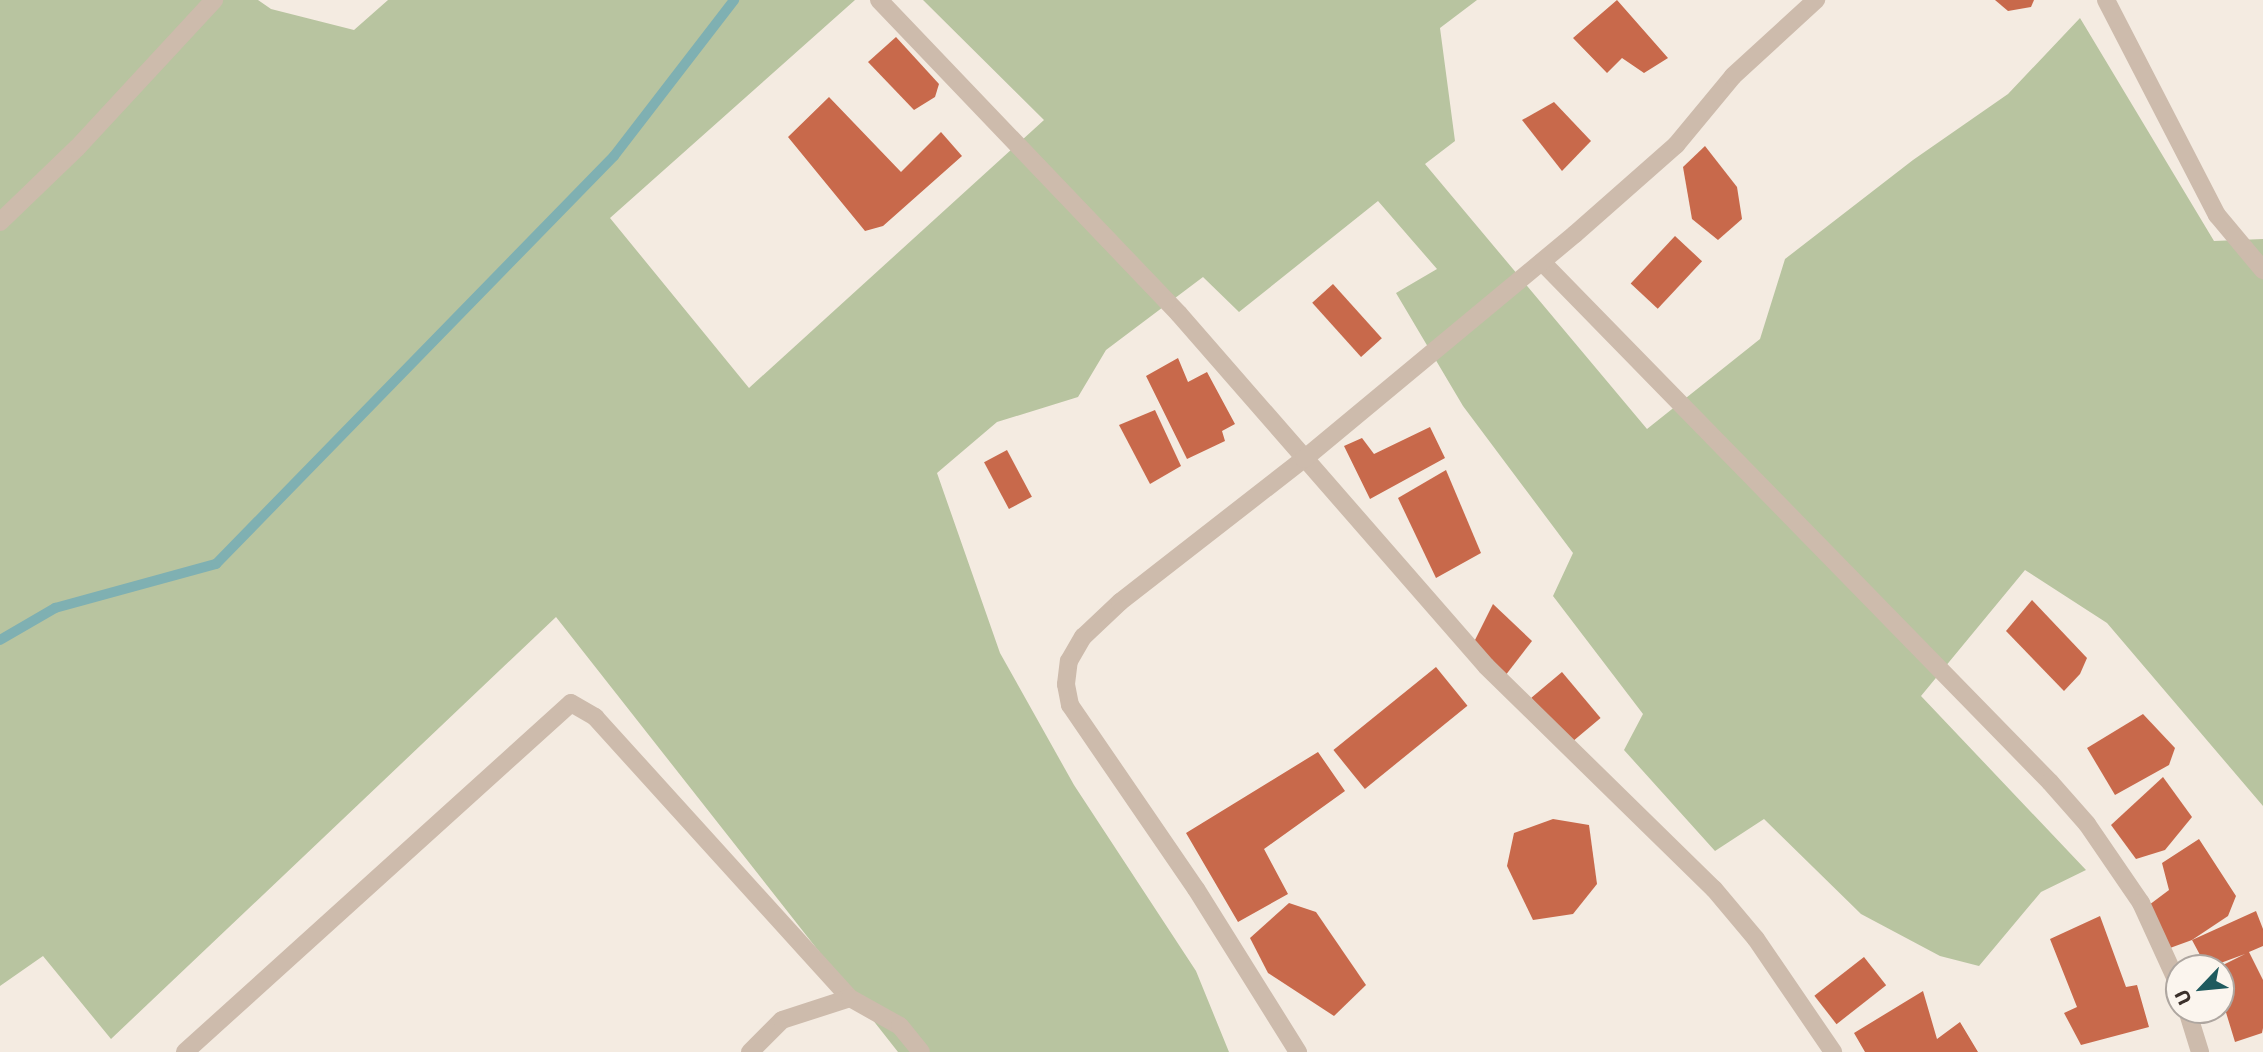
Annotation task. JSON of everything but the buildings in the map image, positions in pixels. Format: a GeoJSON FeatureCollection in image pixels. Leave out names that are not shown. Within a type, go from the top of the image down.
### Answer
{"type":"FeatureCollection","features":[{"type":"Feature","properties":{"kind":"street"},"geometry":{"type":"LineString","coordinates":[[879,0],[1179,314],[1486,666],[1714,889],[1756,939],[1833,1052]]}},
{"type":"Feature","properties":{"kind":"street"},"geometry":{"type":"LineString","coordinates":[[1298,1052],[1196,889],[1070,705],[1066,684],[1069,661],[1083,637],[1120,602],[1304,459],[1542,262],[1675,145],[1732,76],[1816,0]]}},
{"type":"Feature","properties":{"kind":"street"},"geometry":{"type":"LineString","coordinates":[[2106,0],[2217,215],[2263,270]]}},
{"type":"Feature","properties":{"kind":"street"},"geometry":{"type":"LineString","coordinates":[[0,222],[77,148],[203,4]]}},
{"type":"Feature","properties":{"kind":"street"},"geometry":{"type":"LineString","coordinates":[[1542,262],[2050,782],[2087,824],[2141,903],[2165,955]]}},
{"type":"Feature","properties":{"kind":"street"},"geometry":{"type":"LineString","coordinates":[[185,1052],[571,703],[595,717],[850,998],[900,1026],[921,1052]]}},
{"type":"Feature","properties":{"kind":"street"},"geometry":{"type":"LineString","coordinates":[[750,1052],[782,1020],[850,998]]}},
{"type":"Feature","properties":{"kind":"street"},"geometry":{"type":"LineString","coordinates":[[2191,1024],[2200,1052]]}},
{"type":"Feature","properties":{"kind":"green space"},"geometry":{"type":"Polygon","coordinates":[[[0,0],[258,0],[271,9],[354,30],[388,0],[855,0],[610,218],[749,388],[1044,120],[923,0],[1477,0],[1440,28],[1455,141],[1425,164],[1647,429],[1760,339],[1785,259],[1913,160],[2008,94],[2080,18],[2214,241],[2263,239],[2263,806],[2107,623],[2025,570],[1921,696],[2086,870],[2041,892],[1979,966],[1940,956],[1861,914],[1764,819],[1715,851],[1624,750],[1643,714],[1553,596],[1573,553],[1463,406],[1396,293],[1437,269],[1378,201],[1239,312],[1203,277],[1106,350],[1078,397],[997,422],[937,473],[1000,653],[1074,785],[1196,971],[1229,1052],[898,1052],[556,617],[111,1039],[43,956],[0,986],[0,0]]]}},
{"type":"Feature","properties":{"kind":"waterway"},"geometry":{"type":"LineString","coordinates":[[0,640],[55,608],[216,564],[614,156],[734,0]]}}]}
